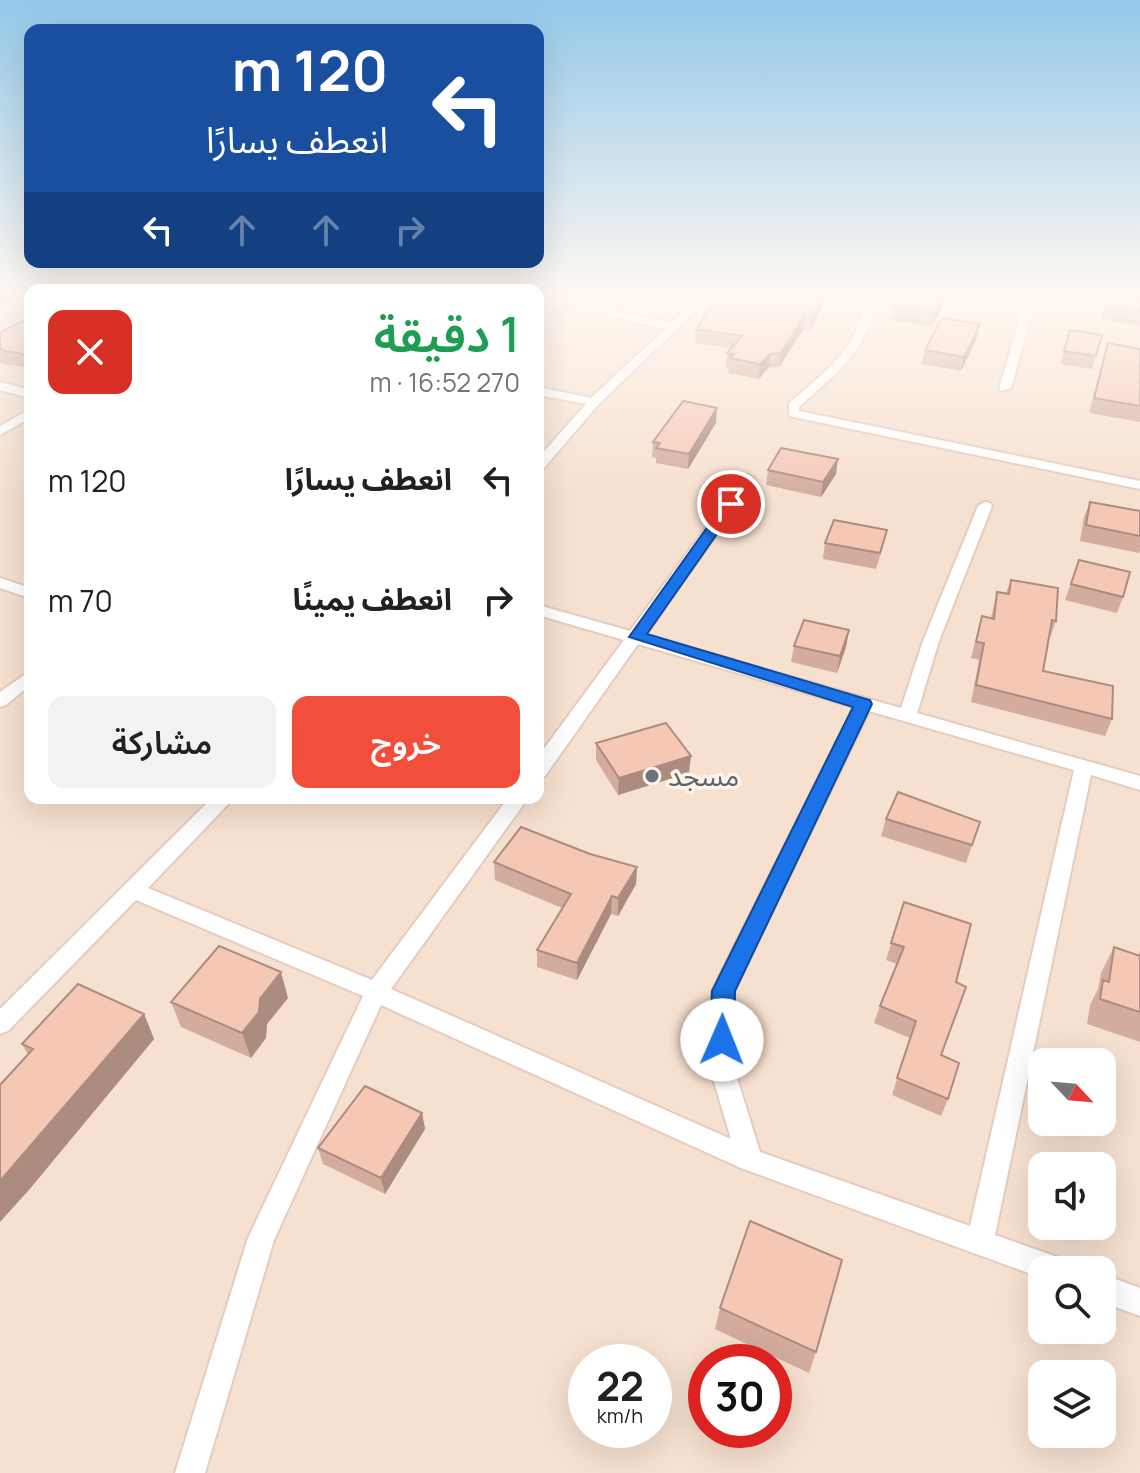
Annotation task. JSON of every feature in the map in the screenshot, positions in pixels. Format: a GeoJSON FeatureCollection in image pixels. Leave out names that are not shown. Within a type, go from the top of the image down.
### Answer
{"type":"FeatureCollection","features":[{"type":"Feature","properties":{"kind":"street"},"geometry":{"type":"LineString","coordinates":[[544,459],[594,402],[634,364]]}},
{"type":"Feature","properties":{"kind":"street"},"geometry":{"type":"LineString","coordinates":[[837,364],[793,406],[796,415],[1140,485]]}},
{"type":"Feature","properties":{"kind":"street"},"geometry":{"type":"LineString","coordinates":[[1005,388],[1012,364]]}},
{"type":"Feature","properties":{"kind":"street"},"geometry":{"type":"LineString","coordinates":[[0,386],[24,392]]}},
{"type":"Feature","properties":{"kind":"street"},"geometry":{"type":"LineString","coordinates":[[544,392],[594,402]]}},
{"type":"Feature","properties":{"kind":"street"},"geometry":{"type":"LineString","coordinates":[[0,431],[24,417]]}},
{"type":"Feature","properties":{"kind":"street"},"geometry":{"type":"LineString","coordinates":[[544,763],[748,479]]}},
{"type":"Feature","properties":{"kind":"street"},"geometry":{"type":"LineString","coordinates":[[907,717],[931,641],[985,506]]}},
{"type":"Feature","properties":{"kind":"street"},"geometry":{"type":"LineString","coordinates":[[0,583],[24,591]]}},
{"type":"Feature","properties":{"kind":"street"},"geometry":{"type":"LineString","coordinates":[[544,612],[1140,783]]}},
{"type":"Feature","properties":{"kind":"street"},"geometry":{"type":"LineString","coordinates":[[0,701],[24,681]]}},
{"type":"Feature","properties":{"kind":"street"},"geometry":{"type":"LineString","coordinates":[[750,1160],[721,1065],[723,991],[864,704]]}},
{"type":"Feature","properties":{"kind":"street"},"geometry":{"type":"LineString","coordinates":[[980,1241],[1084,767]]}},
{"type":"Feature","properties":{"kind":"street"},"geometry":{"type":"LineString","coordinates":[[0,1024],[218,804]]}},
{"type":"Feature","properties":{"kind":"street"},"geometry":{"type":"LineString","coordinates":[[190,1473],[261,1238],[376,992],[514,804]]}},
{"type":"Feature","properties":{"kind":"street"},"geometry":{"type":"LineString","coordinates":[[132,890],[376,992],[750,1160],[1028,1259]]}},
{"type":"Feature","properties":{"kind":"street"},"geometry":{"type":"LineString","coordinates":[[1116,1293],[1140,1302]]}},
{"type":"Feature","properties":{"kind":"shaded area"},"geometry":{"type":"Polygon","coordinates":[[[0,364],[24,364],[24,804],[544,804],[544,364],[1140,364],[1140,1473],[0,1473],[0,364]]]}},
{"type":"Feature","properties":{"kind":"building"},"geometry":{"type":"Polygon","coordinates":[[[1103,364],[1140,364],[1140,406],[1094,398],[1103,364]]]}},
{"type":"Feature","properties":{"kind":"building"},"geometry":{"type":"Polygon","coordinates":[[[683,401],[717,408],[689,454],[656,448],[660,443],[653,442],[683,401]]]}},
{"type":"Feature","properties":{"kind":"building"},"geometry":{"type":"Polygon","coordinates":[[[781,448],[838,459],[823,482],[768,470],[781,448]]]}},
{"type":"Feature","properties":{"kind":"building"},"geometry":{"type":"Polygon","coordinates":[[[1090,502],[1140,511],[1140,536],[1086,525],[1090,502]]]}},
{"type":"Feature","properties":{"kind":"building"},"geometry":{"type":"Polygon","coordinates":[[[834,520],[887,530],[880,553],[825,543],[834,520]]]}},
{"type":"Feature","properties":{"kind":"building"},"geometry":{"type":"Polygon","coordinates":[[[1079,560],[1130,572],[1123,597],[1071,584],[1079,560]]]}},
{"type":"Feature","properties":{"kind":"building"},"geometry":{"type":"Polygon","coordinates":[[[1011,580],[1058,588],[1056,621],[1052,620],[1043,671],[1113,686],[1112,719],[976,685],[984,643],[976,642],[982,616],[994,619],[997,592],[1009,594],[1011,580]]]}},
{"type":"Feature","properties":{"kind":"building"},"geometry":{"type":"Polygon","coordinates":[[[804,620],[849,630],[840,656],[794,646],[804,620]]]}},
{"type":"Feature","properties":{"kind":"building"},"geometry":{"type":"Polygon","coordinates":[[[666,723],[691,756],[619,778],[596,743],[666,723]]]}},
{"type":"Feature","properties":{"kind":"building"},"geometry":{"type":"Polygon","coordinates":[[[898,792],[980,822],[972,845],[886,819],[898,792]]]}},
{"type":"Feature","properties":{"kind":"building"},"geometry":{"type":"Polygon","coordinates":[[[521,827],[590,854],[637,867],[618,898],[612,896],[577,963],[537,950],[571,894],[494,862],[521,827]]]}},
{"type":"Feature","properties":{"kind":"building"},"geometry":{"type":"Polygon","coordinates":[[[904,902],[971,924],[956,982],[966,987],[941,1055],[959,1063],[948,1099],[897,1078],[916,1021],[880,1006],[904,947],[891,943],[904,902]]]}},
{"type":"Feature","properties":{"kind":"building"},"geometry":{"type":"Polygon","coordinates":[[[219,946],[281,972],[260,999],[259,1012],[242,1033],[171,1002],[219,946]]]}},
{"type":"Feature","properties":{"kind":"building"},"geometry":{"type":"Polygon","coordinates":[[[1114,947],[1140,956],[1140,1012],[1100,999],[1103,980],[1109,982],[1114,947]]]}},
{"type":"Feature","properties":{"kind":"building"},"geometry":{"type":"Polygon","coordinates":[[[78,984],[144,1014],[0,1181],[0,1085],[33,1049],[22,1044],[78,984]]]}},
{"type":"Feature","properties":{"kind":"building"},"geometry":{"type":"Polygon","coordinates":[[[365,1086],[422,1113],[381,1178],[318,1148],[365,1086]]]}},
{"type":"Feature","properties":{"kind":"building"},"geometry":{"type":"Polygon","coordinates":[[[750,1221],[842,1260],[816,1352],[720,1308],[750,1221]]]}},
{"type":"Feature","properties":{"kind":"place","name":"مسجد"},"geometry":{"type":"Point","coordinates":[652,776]}},
{"type":"Feature","properties":{"kind":"route"},"geometry":{"type":"LineString","coordinates":[[722,1040],[723,991],[864,704],[637,637],[731,504]]}}]}
